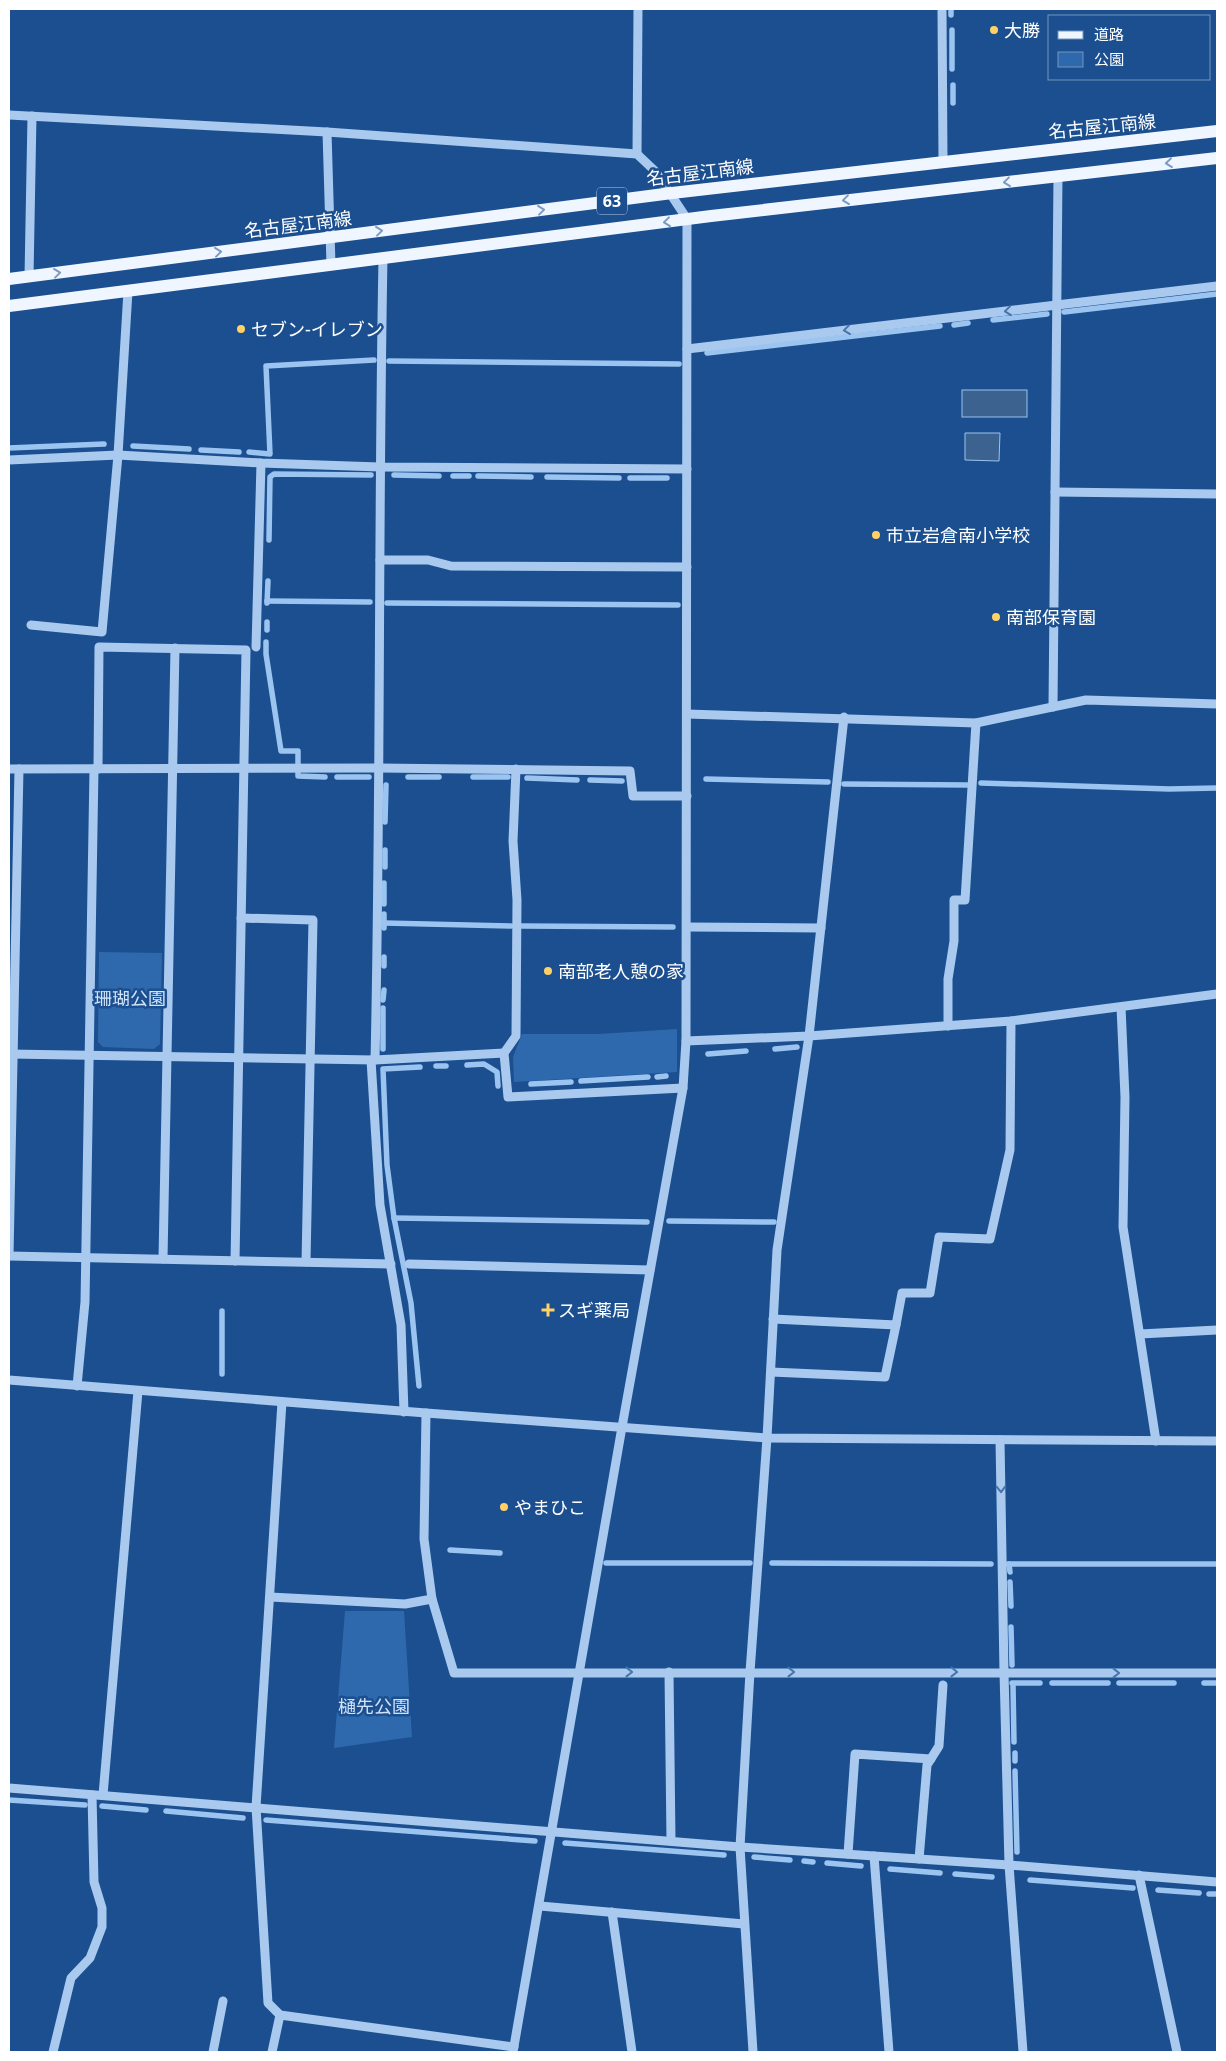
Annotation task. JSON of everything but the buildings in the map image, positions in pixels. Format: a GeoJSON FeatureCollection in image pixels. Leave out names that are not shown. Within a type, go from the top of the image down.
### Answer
{"type":"FeatureCollection","features":[{"type":"Feature","properties":{"kind":"main road","name":"名古屋江南線"},"geometry":{"type":"LineString","coordinates":[[9,279],[672,193],[1217,131]]}},
{"type":"Feature","properties":{"kind":"main road","name":"63"},"geometry":{"type":"LineString","coordinates":[[9,306],[687,219],[1217,158]]}},
{"type":"Feature","properties":{"kind":"street"},"geometry":{"type":"LineString","coordinates":[[637,154],[638,9]]}},
{"type":"Feature","properties":{"kind":"street"},"geometry":{"type":"LineString","coordinates":[[942,9],[943,161]]}},
{"type":"Feature","properties":{"kind":"street"},"geometry":{"type":"LineString","coordinates":[[9,115],[327,132],[637,154],[656,172],[672,193],[687,219],[687,927],[686,1041],[683,1088],[514,2050],[280,2015],[268,2003],[256,1807],[282,1402]]}},
{"type":"Feature","properties":{"kind":"street"},"geometry":{"type":"LineString","coordinates":[[29,276],[32,116]]}},
{"type":"Feature","properties":{"kind":"street"},"geometry":{"type":"LineString","coordinates":[[327,132],[331,265]]}},
{"type":"Feature","properties":{"kind":"street"},"geometry":{"type":"LineString","coordinates":[[1053,707],[1058,176]]}},
{"type":"Feature","properties":{"kind":"street"},"geometry":{"type":"LineString","coordinates":[[383,258],[379,768],[373,1060],[380,1205],[401,1325],[404,1412]]}},
{"type":"Feature","properties":{"kind":"street"},"geometry":{"type":"LineString","coordinates":[[687,349],[1217,286]]}},
{"type":"Feature","properties":{"kind":"street"},"geometry":{"type":"LineString","coordinates":[[31,625],[102,632],[118,454],[128,291]]}},
{"type":"Feature","properties":{"kind":"street"},"geometry":{"type":"LineString","coordinates":[[9,460],[118,454],[261,464],[380,467],[687,469]]}},
{"type":"Feature","properties":{"kind":"street"},"geometry":{"type":"LineString","coordinates":[[256,647],[261,464]]}},
{"type":"Feature","properties":{"kind":"street"},"geometry":{"type":"LineString","coordinates":[[1055,492],[1217,494]]}},
{"type":"Feature","properties":{"kind":"street"},"geometry":{"type":"LineString","coordinates":[[380,560],[428,560],[452,566],[687,568]]}},
{"type":"Feature","properties":{"kind":"street"},"geometry":{"type":"LineString","coordinates":[[77,1386],[85,1302],[99,647],[246,650],[235,1261]]}},
{"type":"Feature","properties":{"kind":"street"},"geometry":{"type":"LineString","coordinates":[[162,1259],[175,648]]}},
{"type":"Feature","properties":{"kind":"street"},"geometry":{"type":"LineString","coordinates":[[687,714],[976,723],[1086,700],[1217,704]]}},
{"type":"Feature","properties":{"kind":"street"},"geometry":{"type":"LineString","coordinates":[[753,2052],[740,1846],[750,1672],[767,1438],[777,1250],[809,1036],[844,718]]}},
{"type":"Feature","properties":{"kind":"street"},"geometry":{"type":"LineString","coordinates":[[948,1026],[948,979],[954,941],[954,900],[965,900],[976,723]]}},
{"type":"Feature","properties":{"kind":"street"},"geometry":{"type":"LineString","coordinates":[[9,769],[379,768],[630,771],[633,796],[687,796]]}},
{"type":"Feature","properties":{"kind":"street"},"geometry":{"type":"LineString","coordinates":[[19,769],[11,1054],[9,1256],[391,1264]]}},
{"type":"Feature","properties":{"kind":"street"},"geometry":{"type":"LineString","coordinates":[[516,770],[513,841],[517,900],[516,1036],[504,1054],[508,1097],[683,1088]]}},
{"type":"Feature","properties":{"kind":"street"},"geometry":{"type":"LineString","coordinates":[[241,918],[313,920],[306,1262]]}},
{"type":"Feature","properties":{"kind":"street"},"geometry":{"type":"LineString","coordinates":[[687,927],[821,928]]}},
{"type":"Feature","properties":{"kind":"street"},"geometry":{"type":"LineString","coordinates":[[686,1041],[809,1036],[1011,1021],[1217,994]]}},
{"type":"Feature","properties":{"kind":"street"},"geometry":{"type":"LineString","coordinates":[[1121,1007],[1125,1097],[1123,1226],[1156,1441]]}},
{"type":"Feature","properties":{"kind":"street"},"geometry":{"type":"LineString","coordinates":[[771,1372],[885,1377],[902,1293],[930,1293],[939,1238],[990,1239],[1010,1150],[1011,1021]]}},
{"type":"Feature","properties":{"kind":"street"},"geometry":{"type":"LineString","coordinates":[[11,1054],[373,1060],[504,1054]]}},
{"type":"Feature","properties":{"kind":"street"},"geometry":{"type":"LineString","coordinates":[[409,1264],[650,1270]]}},
{"type":"Feature","properties":{"kind":"street"},"geometry":{"type":"LineString","coordinates":[[773,1319],[896,1325]]}},
{"type":"Feature","properties":{"kind":"street"},"geometry":{"type":"LineString","coordinates":[[1140,1334],[1217,1330]]}},
{"type":"Feature","properties":{"kind":"street"},"geometry":{"type":"LineString","coordinates":[[9,1380],[426,1414],[767,1438],[1217,1441]]}},
{"type":"Feature","properties":{"kind":"street"},"geometry":{"type":"LineString","coordinates":[[103,1795],[138,1391]]}},
{"type":"Feature","properties":{"kind":"street"},"geometry":{"type":"LineString","coordinates":[[426,1414],[424,1539],[432,1600],[454,1673],[1217,1673]]}},
{"type":"Feature","properties":{"kind":"street"},"geometry":{"type":"LineString","coordinates":[[1000,1440],[1009,1865],[1023,2052]]}},
{"type":"Feature","properties":{"kind":"street"},"geometry":{"type":"LineString","coordinates":[[270,1597],[405,1604],[432,1600]]}},
{"type":"Feature","properties":{"kind":"street"},"geometry":{"type":"LineString","coordinates":[[670,1672],[671,1841]]}},
{"type":"Feature","properties":{"kind":"street"},"geometry":{"type":"LineString","coordinates":[[919,1859],[927,1765],[939,1746],[943,1685]]}},
{"type":"Feature","properties":{"kind":"street"},"geometry":{"type":"LineString","coordinates":[[848,1854],[855,1754],[931,1759]]}},
{"type":"Feature","properties":{"kind":"street"},"geometry":{"type":"LineString","coordinates":[[9,1788],[1217,1882]]}},
{"type":"Feature","properties":{"kind":"street"},"geometry":{"type":"LineString","coordinates":[[53,2052],[71,1978],[90,1958],[102,1926],[102,1908],[94,1882],[92,1794]]}},
{"type":"Feature","properties":{"kind":"street"},"geometry":{"type":"LineString","coordinates":[[874,1856],[890,2052]]}},
{"type":"Feature","properties":{"kind":"street"},"geometry":{"type":"LineString","coordinates":[[1139,1875],[1177,2052]]}},
{"type":"Feature","properties":{"kind":"street"},"geometry":{"type":"LineString","coordinates":[[540,1906],[744,1924]]}},
{"type":"Feature","properties":{"kind":"street"},"geometry":{"type":"LineString","coordinates":[[612,1912],[632,2052]]}},
{"type":"Feature","properties":{"kind":"street"},"geometry":{"type":"LineString","coordinates":[[213,2052],[223,2001]]}},
{"type":"Feature","properties":{"kind":"street"},"geometry":{"type":"LineString","coordinates":[[272,2052],[280,2015]]}},
{"type":"Feature","properties":{"kind":"green space","name":"珊瑚公園"},"geometry":{"type":"Polygon","coordinates":[[[99,952],[162,953],[160,1044],[154,1049],[103,1047],[98,1042],[99,952]]]}},
{"type":"Feature","properties":{"kind":"green space"},"geometry":{"type":"Polygon","coordinates":[[[677,1029],[677,1072],[514,1082],[513,1057],[522,1034],[598,1034],[677,1029]]]}},
{"type":"Feature","properties":{"kind":"green space","name":"樋先公園"},"geometry":{"type":"Polygon","coordinates":[[[345,1611],[404,1611],[412,1737],[334,1748],[345,1611]]]}},
{"type":"Feature","properties":{"kind":"shaded area"},"geometry":{"type":"Polygon","coordinates":[[[962,390],[1027,390],[1027,417],[962,417],[962,390]]]}},
{"type":"Feature","properties":{"kind":"shaded area"},"geometry":{"type":"Polygon","coordinates":[[[965,433],[1000,433],[999,461],[965,460],[965,433]]]}},
{"type":"Feature","properties":{"kind":"waterway"},"geometry":{"type":"LineString","coordinates":[[951,9],[951,15]]}},
{"type":"Feature","properties":{"kind":"waterway"},"geometry":{"type":"LineString","coordinates":[[952,30],[952,69]]}},
{"type":"Feature","properties":{"kind":"waterway"},"geometry":{"type":"LineString","coordinates":[[953,85],[953,103]]}},
{"type":"Feature","properties":{"kind":"waterway"},"geometry":{"type":"LineString","coordinates":[[1064,312],[1217,294]]}},
{"type":"Feature","properties":{"kind":"waterway"},"geometry":{"type":"LineString","coordinates":[[993,320],[1047,314]]}},
{"type":"Feature","properties":{"kind":"waterway"},"geometry":{"type":"LineString","coordinates":[[954,325],[968,323]]}},
{"type":"Feature","properties":{"kind":"waterway"},"geometry":{"type":"LineString","coordinates":[[707,353],[940,326]]}},
{"type":"Feature","properties":{"kind":"waterway"},"geometry":{"type":"LineString","coordinates":[[249,452],[270,454],[266,366],[374,360]]}},
{"type":"Feature","properties":{"kind":"waterway"},"geometry":{"type":"LineString","coordinates":[[389,361],[679,364]]}},
{"type":"Feature","properties":{"kind":"waterway"},"geometry":{"type":"LineString","coordinates":[[9,448],[104,444]]}},
{"type":"Feature","properties":{"kind":"waterway"},"geometry":{"type":"LineString","coordinates":[[133,446],[189,449]]}},
{"type":"Feature","properties":{"kind":"waterway"},"geometry":{"type":"LineString","coordinates":[[201,450],[239,452]]}},
{"type":"Feature","properties":{"kind":"waterway"},"geometry":{"type":"LineString","coordinates":[[269,540],[270,477],[274,474],[371,475]]}},
{"type":"Feature","properties":{"kind":"waterway"},"geometry":{"type":"LineString","coordinates":[[394,475],[439,476]]}},
{"type":"Feature","properties":{"kind":"waterway"},"geometry":{"type":"LineString","coordinates":[[453,476],[469,476]]}},
{"type":"Feature","properties":{"kind":"waterway"},"geometry":{"type":"LineString","coordinates":[[478,476],[531,477]]}},
{"type":"Feature","properties":{"kind":"waterway"},"geometry":{"type":"LineString","coordinates":[[547,477],[619,478]]}},
{"type":"Feature","properties":{"kind":"waterway"},"geometry":{"type":"LineString","coordinates":[[630,478],[667,478]]}},
{"type":"Feature","properties":{"kind":"waterway"},"geometry":{"type":"LineString","coordinates":[[267,603],[268,581]]}},
{"type":"Feature","properties":{"kind":"waterway"},"geometry":{"type":"LineString","coordinates":[[267,601],[370,602]]}},
{"type":"Feature","properties":{"kind":"waterway"},"geometry":{"type":"LineString","coordinates":[[387,603],[678,605]]}},
{"type":"Feature","properties":{"kind":"waterway"},"geometry":{"type":"LineString","coordinates":[[267,622],[267,630]]}},
{"type":"Feature","properties":{"kind":"waterway"},"geometry":{"type":"LineString","coordinates":[[266,642],[266,654],[281,751],[298,751],[298,776],[325,777]]}},
{"type":"Feature","properties":{"kind":"waterway"},"geometry":{"type":"LineString","coordinates":[[337,777],[369,777]]}},
{"type":"Feature","properties":{"kind":"waterway"},"geometry":{"type":"LineString","coordinates":[[408,777],[439,777]]}},
{"type":"Feature","properties":{"kind":"waterway"},"geometry":{"type":"LineString","coordinates":[[473,777],[508,777]]}},
{"type":"Feature","properties":{"kind":"waterway"},"geometry":{"type":"LineString","coordinates":[[527,778],[577,780]]}},
{"type":"Feature","properties":{"kind":"waterway"},"geometry":{"type":"LineString","coordinates":[[706,779],[828,782]]}},
{"type":"Feature","properties":{"kind":"waterway"},"geometry":{"type":"LineString","coordinates":[[590,780],[622,781]]}},
{"type":"Feature","properties":{"kind":"waterway"},"geometry":{"type":"LineString","coordinates":[[981,783],[1169,789],[1217,788]]}},
{"type":"Feature","properties":{"kind":"waterway"},"geometry":{"type":"LineString","coordinates":[[844,784],[967,785]]}},
{"type":"Feature","properties":{"kind":"waterway"},"geometry":{"type":"LineString","coordinates":[[385,822],[386,785]]}},
{"type":"Feature","properties":{"kind":"waterway"},"geometry":{"type":"LineString","coordinates":[[385,850],[385,867]]}},
{"type":"Feature","properties":{"kind":"waterway"},"geometry":{"type":"LineString","coordinates":[[384,883],[384,904]]}},
{"type":"Feature","properties":{"kind":"waterway"},"geometry":{"type":"LineString","coordinates":[[384,914],[384,928]]}},
{"type":"Feature","properties":{"kind":"waterway"},"geometry":{"type":"LineString","coordinates":[[384,923],[511,926]]}},
{"type":"Feature","properties":{"kind":"waterway"},"geometry":{"type":"LineString","coordinates":[[522,926],[673,927]]}},
{"type":"Feature","properties":{"kind":"waterway"},"geometry":{"type":"LineString","coordinates":[[384,957],[384,966]]}},
{"type":"Feature","properties":{"kind":"waterway"},"geometry":{"type":"LineString","coordinates":[[383,1000],[384,990]]}},
{"type":"Feature","properties":{"kind":"waterway"},"geometry":{"type":"LineString","coordinates":[[383,1008],[383,1049]]}},
{"type":"Feature","properties":{"kind":"waterway"},"geometry":{"type":"LineString","coordinates":[[775,1049],[797,1047]]}},
{"type":"Feature","properties":{"kind":"waterway"},"geometry":{"type":"LineString","coordinates":[[708,1054],[746,1051]]}},
{"type":"Feature","properties":{"kind":"waterway"},"geometry":{"type":"LineString","coordinates":[[467,1065],[484,1064],[497,1072],[498,1086]]}},
{"type":"Feature","properties":{"kind":"waterway"},"geometry":{"type":"LineString","coordinates":[[436,1066],[446,1066]]}},
{"type":"Feature","properties":{"kind":"waterway"},"geometry":{"type":"LineString","coordinates":[[419,1386],[411,1303],[394,1218],[387,1165],[383,1069],[420,1067]]}},
{"type":"Feature","properties":{"kind":"waterway"},"geometry":{"type":"LineString","coordinates":[[657,1077],[666,1076]]}},
{"type":"Feature","properties":{"kind":"waterway"},"geometry":{"type":"LineString","coordinates":[[581,1081],[648,1077]]}},
{"type":"Feature","properties":{"kind":"waterway"},"geometry":{"type":"LineString","coordinates":[[531,1084],[571,1082]]}},
{"type":"Feature","properties":{"kind":"waterway"},"geometry":{"type":"LineString","coordinates":[[394,1218],[647,1222]]}},
{"type":"Feature","properties":{"kind":"waterway"},"geometry":{"type":"LineString","coordinates":[[669,1221],[774,1222]]}},
{"type":"Feature","properties":{"kind":"waterway"},"geometry":{"type":"LineString","coordinates":[[222,1311],[222,1374]]}},
{"type":"Feature","properties":{"kind":"waterway"},"geometry":{"type":"LineString","coordinates":[[450,1550],[500,1553]]}},
{"type":"Feature","properties":{"kind":"waterway"},"geometry":{"type":"LineString","coordinates":[[606,1563],[750,1563]]}},
{"type":"Feature","properties":{"kind":"waterway"},"geometry":{"type":"LineString","coordinates":[[772,1563],[991,1564]]}},
{"type":"Feature","properties":{"kind":"waterway"},"geometry":{"type":"LineString","coordinates":[[1008,1564],[1217,1564]]}},
{"type":"Feature","properties":{"kind":"waterway"},"geometry":{"type":"LineString","coordinates":[[1009,1564],[1010,1572]]}},
{"type":"Feature","properties":{"kind":"waterway"},"geometry":{"type":"LineString","coordinates":[[1010,1582],[1011,1606]]}},
{"type":"Feature","properties":{"kind":"waterway"},"geometry":{"type":"LineString","coordinates":[[1011,1627],[1012,1665]]}},
{"type":"Feature","properties":{"kind":"waterway"},"geometry":{"type":"LineString","coordinates":[[1012,1683],[1040,1683]]}},
{"type":"Feature","properties":{"kind":"waterway"},"geometry":{"type":"LineString","coordinates":[[1052,1683],[1108,1683]]}},
{"type":"Feature","properties":{"kind":"waterway"},"geometry":{"type":"LineString","coordinates":[[1119,1683],[1174,1683]]}},
{"type":"Feature","properties":{"kind":"waterway"},"geometry":{"type":"LineString","coordinates":[[1204,1683],[1217,1683]]}},
{"type":"Feature","properties":{"kind":"waterway"},"geometry":{"type":"LineString","coordinates":[[1013,1685],[1014,1742]]}},
{"type":"Feature","properties":{"kind":"waterway"},"geometry":{"type":"LineString","coordinates":[[1015,1753],[1015,1761]]}},
{"type":"Feature","properties":{"kind":"waterway"},"geometry":{"type":"LineString","coordinates":[[1015,1771],[1017,1852]]}},
{"type":"Feature","properties":{"kind":"waterway"},"geometry":{"type":"LineString","coordinates":[[9,1800],[85,1805]]}},
{"type":"Feature","properties":{"kind":"waterway"},"geometry":{"type":"LineString","coordinates":[[102,1806],[146,1810]]}},
{"type":"Feature","properties":{"kind":"waterway"},"geometry":{"type":"LineString","coordinates":[[166,1811],[243,1818]]}},
{"type":"Feature","properties":{"kind":"waterway"},"geometry":{"type":"LineString","coordinates":[[266,1820],[535,1841]]}},
{"type":"Feature","properties":{"kind":"waterway"},"geometry":{"type":"LineString","coordinates":[[565,1843],[724,1855]]}},
{"type":"Feature","properties":{"kind":"waterway"},"geometry":{"type":"LineString","coordinates":[[754,1857],[790,1860]]}},
{"type":"Feature","properties":{"kind":"waterway"},"geometry":{"type":"LineString","coordinates":[[804,1861],[813,1862]]}},
{"type":"Feature","properties":{"kind":"waterway"},"geometry":{"type":"LineString","coordinates":[[827,1863],[861,1866]]}},
{"type":"Feature","properties":{"kind":"waterway"},"geometry":{"type":"LineString","coordinates":[[890,1869],[940,1873]]}},
{"type":"Feature","properties":{"kind":"waterway"},"geometry":{"type":"LineString","coordinates":[[955,1874],[992,1877]]}},
{"type":"Feature","properties":{"kind":"waterway"},"geometry":{"type":"LineString","coordinates":[[1030,1880],[1133,1888]]}},
{"type":"Feature","properties":{"kind":"waterway"},"geometry":{"type":"LineString","coordinates":[[1158,1890],[1199,1893]]}},
{"type":"Feature","properties":{"kind":"waterway"},"geometry":{"type":"LineString","coordinates":[[1209,1894],[1217,1894]]}},
{"type":"Feature","properties":{"kind":"place","name":"大勝"},"geometry":{"type":"Point","coordinates":[994,30]}},
{"type":"Feature","properties":{"kind":"place","name":"セブン-イレブン"},"geometry":{"type":"Point","coordinates":[241,329]}},
{"type":"Feature","properties":{"kind":"place","name":"市立岩倉南小学校"},"geometry":{"type":"Point","coordinates":[876,535]}},
{"type":"Feature","properties":{"kind":"place","name":"南部保育園"},"geometry":{"type":"Point","coordinates":[996,617]}},
{"type":"Feature","properties":{"kind":"place","name":"南部老人憩の家"},"geometry":{"type":"Point","coordinates":[548,971]}},
{"type":"Feature","properties":{"kind":"place","name":"スギ薬局"},"geometry":{"type":"Point","coordinates":[548,1310]}},
{"type":"Feature","properties":{"kind":"place","name":"やまひこ"},"geometry":{"type":"Point","coordinates":[504,1507]}}]}
